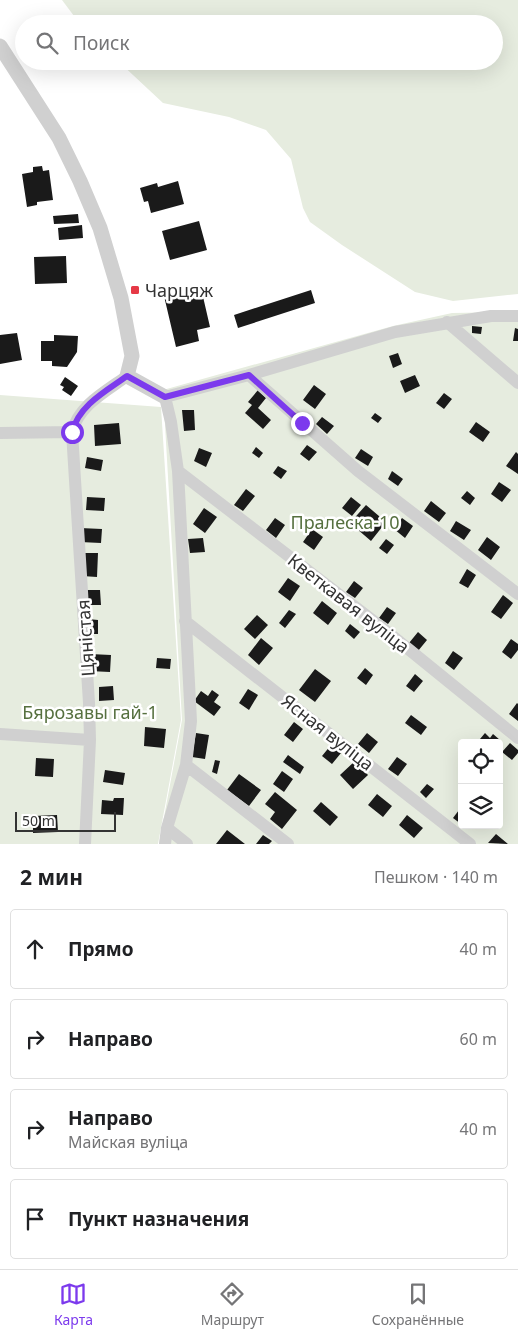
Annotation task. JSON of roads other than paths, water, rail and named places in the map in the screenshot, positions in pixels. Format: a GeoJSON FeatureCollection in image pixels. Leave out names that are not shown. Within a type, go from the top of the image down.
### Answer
{"type":"FeatureCollection","features":[{"type":"Feature","properties":{"kind":"street"},"geometry":{"type":"LineString","coordinates":[[0,46],[15,69]]}},
{"type":"Feature","properties":{"kind":"street"},"geometry":{"type":"LineString","coordinates":[[0,433],[72,432],[74,422],[80,413],[127,376],[132,356],[121,298],[100,228],[59,138],[15,70]]}},
{"type":"Feature","properties":{"kind":"street"},"geometry":{"type":"LineString","coordinates":[[127,376],[165,397],[249,375],[395,332],[491,316],[518,316]]}},
{"type":"Feature","properties":{"kind":"street"},"geometry":{"type":"LineString","coordinates":[[447,322],[518,383]]}},
{"type":"Feature","properties":{"kind":"street"},"geometry":{"type":"LineString","coordinates":[[249,375],[358,471],[518,594]]}},
{"type":"Feature","properties":{"kind":"street"},"geometry":{"type":"LineString","coordinates":[[165,397],[172,422],[178,471],[191,721],[186,765],[167,828],[165,844]]}},
{"type":"Feature","properties":{"kind":"street","name":"Цяністая"},"geometry":{"type":"LineString","coordinates":[[72,432],[90,740],[85,844]]}},
{"type":"Feature","properties":{"kind":"street","name":"Кветкавая вуліца"},"geometry":{"type":"LineString","coordinates":[[178,471],[380,626],[518,738]]}},
{"type":"Feature","properties":{"kind":"street","name":"Ясная вуліца"},"geometry":{"type":"LineString","coordinates":[[185,621],[470,844]]}},
{"type":"Feature","properties":{"kind":"street"},"geometry":{"type":"LineString","coordinates":[[0,734],[90,740]]}},
{"type":"Feature","properties":{"kind":"street"},"geometry":{"type":"LineString","coordinates":[[186,765],[288,844]]}},
{"type":"Feature","properties":{"kind":"street"},"geometry":{"type":"LineString","coordinates":[[167,828],[186,844]]}},
{"type":"Feature","properties":{"kind":"place","name":"Чарцяж"},"geometry":{"type":"Point","coordinates":[135,290]}},
{"type":"Feature","properties":{"kind":"park label","name":"Пралеска-10"},"geometry":{"type":"Point","coordinates":[345,522]}},
{"type":"Feature","properties":{"kind":"park label","name":"Бярозавы гай-1"},"geometry":{"type":"Point","coordinates":[90,712]}}]}
